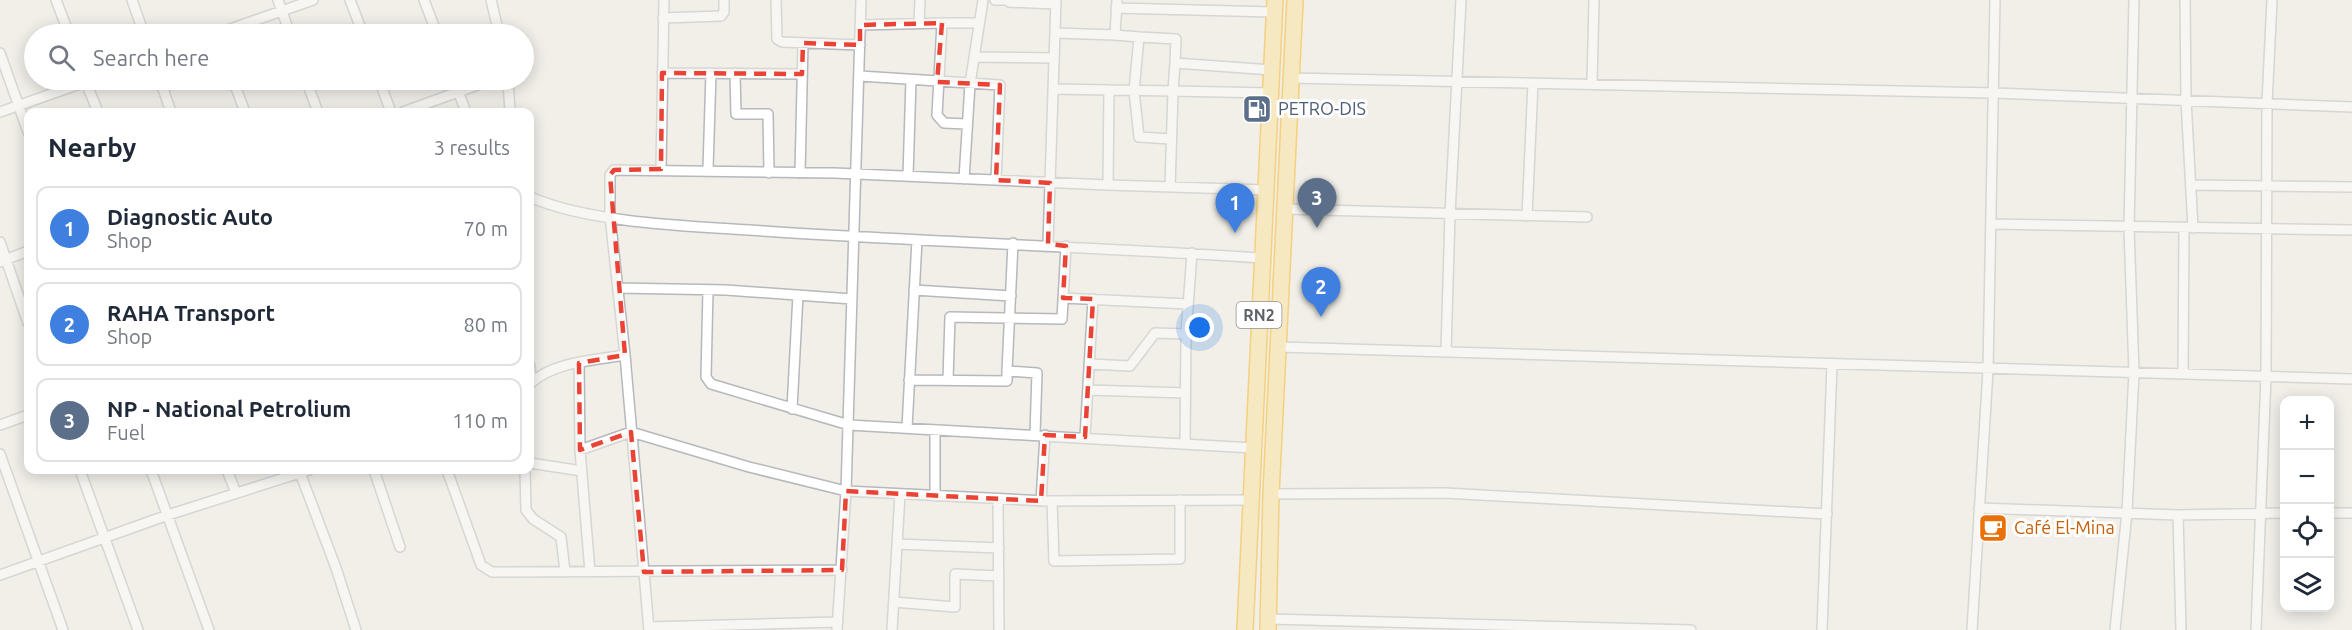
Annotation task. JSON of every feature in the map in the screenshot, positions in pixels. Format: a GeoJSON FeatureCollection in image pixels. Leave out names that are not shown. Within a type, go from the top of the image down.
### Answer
{"type":"FeatureCollection","features":[{"type":"Feature","properties":{"kind":"highway","name":"RN2"},"geometry":{"type":"LineString","coordinates":[[1269,624],[1271,494],[1295,0]]}},
{"type":"Feature","properties":{"kind":"highway","name":"RN2"},"geometry":{"type":"LineString","coordinates":[[1245,630],[1274,6]]}},
{"type":"Feature","properties":{"kind":"street"},"geometry":{"type":"LineString","coordinates":[[56,0],[65,24]]}},
{"type":"Feature","properties":{"kind":"street"},"geometry":{"type":"LineString","coordinates":[[132,0],[140,24]]}},
{"type":"Feature","properties":{"kind":"street"},"geometry":{"type":"LineString","coordinates":[[278,0],[287,24]]}},
{"type":"Feature","properties":{"kind":"street"},"geometry":{"type":"LineString","coordinates":[[245,24],[313,0]]}},
{"type":"Feature","properties":{"kind":"street"},"geometry":{"type":"LineString","coordinates":[[350,0],[359,24]]}},
{"type":"Feature","properties":{"kind":"street"},"geometry":{"type":"LineString","coordinates":[[424,0],[433,24]]}},
{"type":"Feature","properties":{"kind":"street"},"geometry":{"type":"LineString","coordinates":[[491,0],[497,24]]}},
{"type":"Feature","properties":{"kind":"street"},"geometry":{"type":"LineString","coordinates":[[661,169],[664,0]]}},
{"type":"Feature","properties":{"kind":"street"},"geometry":{"type":"LineString","coordinates":[[663,18],[722,16],[724,0]]}},
{"type":"Feature","properties":{"kind":"street"},"geometry":{"type":"LineString","coordinates":[[776,0],[777,39],[782,42],[860,45]]}},
{"type":"Feature","properties":{"kind":"street"},"geometry":{"type":"LineString","coordinates":[[861,0],[860,76],[855,175],[853,237],[849,425],[838,626],[649,628],[625,355],[610,216],[610,175],[615,170],[708,169],[769,173],[800,173],[855,175],[908,176],[1266,190]]}},
{"type":"Feature","properties":{"kind":"street"},"geometry":{"type":"LineString","coordinates":[[919,23],[920,0]]}},
{"type":"Feature","properties":{"kind":"street"},"geometry":{"type":"LineString","coordinates":[[964,179],[970,84],[983,0]]}},
{"type":"Feature","properties":{"kind":"street"},"geometry":{"type":"LineString","coordinates":[[995,0],[1056,2],[1048,244]]}},
{"type":"Feature","properties":{"kind":"street"},"geometry":{"type":"LineString","coordinates":[[1209,0],[1209,10]]}},
{"type":"Feature","properties":{"kind":"street"},"geometry":{"type":"LineString","coordinates":[[1446,352],[1450,214],[1461,0]]}},
{"type":"Feature","properties":{"kind":"street"},"geometry":{"type":"LineString","coordinates":[[1592,84],[1594,0]]}},
{"type":"Feature","properties":{"kind":"street"},"geometry":{"type":"LineString","coordinates":[[1972,630],[1988,370],[1995,0]]}},
{"type":"Feature","properties":{"kind":"street"},"geometry":{"type":"LineString","coordinates":[[2115,630],[2127,512],[2134,372],[2129,228],[2134,0]]}},
{"type":"Feature","properties":{"kind":"street"},"geometry":{"type":"LineString","coordinates":[[2183,374],[2191,185],[2186,100],[2185,0]]}},
{"type":"Feature","properties":{"kind":"street"},"geometry":{"type":"LineString","coordinates":[[2256,630],[2266,376],[2265,228],[2267,103],[2272,0]]}},
{"type":"Feature","properties":{"kind":"street"},"geometry":{"type":"LineString","coordinates":[[1115,35],[1116,4],[1209,10],[1274,6]]}},
{"type":"Feature","properties":{"kind":"street"},"geometry":{"type":"LineString","coordinates":[[942,22],[937,115],[940,122],[967,124]]}},
{"type":"Feature","properties":{"kind":"street"},"geometry":{"type":"LineString","coordinates":[[861,25],[979,23]]}},
{"type":"Feature","properties":{"kind":"street"},"geometry":{"type":"LineString","coordinates":[[1055,33],[1176,39],[1170,187]]}},
{"type":"Feature","properties":{"kind":"street"},"geometry":{"type":"LineString","coordinates":[[1139,37],[1134,91],[1139,137],[1171,140]]}},
{"type":"Feature","properties":{"kind":"street"},"geometry":{"type":"LineString","coordinates":[[800,173],[803,42]]}},
{"type":"Feature","properties":{"kind":"street"},"geometry":{"type":"LineString","coordinates":[[0,53],[24,120]]}},
{"type":"Feature","properties":{"kind":"street"},"geometry":{"type":"LineString","coordinates":[[974,57],[1054,58]]}},
{"type":"Feature","properties":{"kind":"street"},"geometry":{"type":"LineString","coordinates":[[1175,63],[1272,70]]}},
{"type":"Feature","properties":{"kind":"street"},"geometry":{"type":"LineString","coordinates":[[662,73],[802,74]]}},
{"type":"Feature","properties":{"kind":"street"},"geometry":{"type":"LineString","coordinates":[[708,169],[711,73]]}},
{"type":"Feature","properties":{"kind":"street"},"geometry":{"type":"LineString","coordinates":[[735,73],[736,114],[768,114],[769,173]]}},
{"type":"Feature","properties":{"kind":"street"},"geometry":{"type":"LineString","coordinates":[[860,76],[1000,85],[996,180]]}},
{"type":"Feature","properties":{"kind":"street"},"geometry":{"type":"LineString","coordinates":[[1290,78],[1994,93],[2352,106]]}},
{"type":"Feature","properties":{"kind":"street"},"geometry":{"type":"LineString","coordinates":[[908,176],[911,80]]}},
{"type":"Feature","properties":{"kind":"street"},"geometry":{"type":"LineString","coordinates":[[1527,216],[1533,83]]}},
{"type":"Feature","properties":{"kind":"street"},"geometry":{"type":"LineString","coordinates":[[1053,89],[1270,93]]}},
{"type":"Feature","properties":{"kind":"street"},"geometry":{"type":"LineString","coordinates":[[0,112],[61,90]]}},
{"type":"Feature","properties":{"kind":"street"},"geometry":{"type":"LineString","coordinates":[[91,90],[97,108]]}},
{"type":"Feature","properties":{"kind":"street"},"geometry":{"type":"LineString","coordinates":[[163,90],[170,108]]}},
{"type":"Feature","properties":{"kind":"street"},"geometry":{"type":"LineString","coordinates":[[237,90],[244,108]]}},
{"type":"Feature","properties":{"kind":"street"},"geometry":{"type":"LineString","coordinates":[[310,90],[316,108]]}},
{"type":"Feature","properties":{"kind":"street"},"geometry":{"type":"LineString","coordinates":[[383,90],[390,108]]}},
{"type":"Feature","properties":{"kind":"street"},"geometry":{"type":"LineString","coordinates":[[414,108],[464,90]]}},
{"type":"Feature","properties":{"kind":"street"},"geometry":{"type":"LineString","coordinates":[[509,90],[510,108]]}},
{"type":"Feature","properties":{"kind":"street"},"geometry":{"type":"LineString","coordinates":[[1108,185],[1109,90]]}},
{"type":"Feature","properties":{"kind":"street"},"geometry":{"type":"LineString","coordinates":[[459,92],[465,108]]}},
{"type":"Feature","properties":{"kind":"street"},"geometry":{"type":"LineString","coordinates":[[2191,185],[2352,187]]}},
{"type":"Feature","properties":{"kind":"street"},"geometry":{"type":"LineString","coordinates":[[534,198],[565,208],[610,216],[698,226],[853,237],[1048,244],[1262,258]]}},
{"type":"Feature","properties":{"kind":"street"},"geometry":{"type":"LineString","coordinates":[[1284,209],[1587,217]]}},
{"type":"Feature","properties":{"kind":"street"},"geometry":{"type":"LineString","coordinates":[[1991,224],[2352,230]]}},
{"type":"Feature","properties":{"kind":"street"},"geometry":{"type":"LineString","coordinates":[[907,428],[917,240]]}},
{"type":"Feature","properties":{"kind":"street"},"geometry":{"type":"LineString","coordinates":[[0,242],[3,261],[24,313]]}},
{"type":"Feature","properties":{"kind":"street"},"geometry":{"type":"LineString","coordinates":[[909,380],[1007,381],[1013,243]]}},
{"type":"Feature","properties":{"kind":"street"},"geometry":{"type":"LineString","coordinates":[[948,380],[950,317],[1062,319],[1066,246]]}},
{"type":"Feature","properties":{"kind":"street"},"geometry":{"type":"LineString","coordinates":[[3,261],[24,253]]}},
{"type":"Feature","properties":{"kind":"street"},"geometry":{"type":"LineString","coordinates":[[1185,444],[1186,334],[1192,253]]}},
{"type":"Feature","properties":{"kind":"street"},"geometry":{"type":"LineString","coordinates":[[618,288],[708,290],[852,299]]}},
{"type":"Feature","properties":{"kind":"street"},"geometry":{"type":"LineString","coordinates":[[708,290],[706,377],[708,381],[711,384],[792,409],[849,425],[1253,448]]}},
{"type":"Feature","properties":{"kind":"street"},"geometry":{"type":"LineString","coordinates":[[914,290],[1011,296]]}},
{"type":"Feature","properties":{"kind":"street"},"geometry":{"type":"LineString","coordinates":[[792,409],[798,295]]}},
{"type":"Feature","properties":{"kind":"street"},"geometry":{"type":"LineString","coordinates":[[1063,298],[1188,304]]}},
{"type":"Feature","properties":{"kind":"street"},"geometry":{"type":"LineString","coordinates":[[1085,437],[1093,299]]}},
{"type":"Feature","properties":{"kind":"street"},"geometry":{"type":"LineString","coordinates":[[1089,364],[1130,366],[1155,333],[1186,334]]}},
{"type":"Feature","properties":{"kind":"street"},"geometry":{"type":"LineString","coordinates":[[1279,347],[1988,370],[2352,379]]}},
{"type":"Feature","properties":{"kind":"street"},"geometry":{"type":"LineString","coordinates":[[534,380],[579,363],[625,355]]}},
{"type":"Feature","properties":{"kind":"street"},"geometry":{"type":"LineString","coordinates":[[579,363],[580,450],[590,572]]}},
{"type":"Feature","properties":{"kind":"street"},"geometry":{"type":"LineString","coordinates":[[1822,630],[1832,365]]}},
{"type":"Feature","properties":{"kind":"street"},"geometry":{"type":"LineString","coordinates":[[1008,371],[1037,374],[1035,434]]}},
{"type":"Feature","properties":{"kind":"street"},"geometry":{"type":"LineString","coordinates":[[1088,390],[1185,393]]}},
{"type":"Feature","properties":{"kind":"street"},"geometry":{"type":"LineString","coordinates":[[0,425],[24,416]]}},
{"type":"Feature","properties":{"kind":"street"},"geometry":{"type":"LineString","coordinates":[[935,430],[935,496]]}},
{"type":"Feature","properties":{"kind":"street"},"geometry":{"type":"LineString","coordinates":[[580,450],[631,432],[749,467],[846,491],[1041,501],[1251,500]]}},
{"type":"Feature","properties":{"kind":"street"},"geometry":{"type":"LineString","coordinates":[[1041,501],[1045,435]]}},
{"type":"Feature","properties":{"kind":"street"},"geometry":{"type":"LineString","coordinates":[[0,454],[63,630]]}},
{"type":"Feature","properties":{"kind":"street"},"geometry":{"type":"LineString","coordinates":[[534,464],[582,471]]}},
{"type":"Feature","properties":{"kind":"street"},"geometry":{"type":"LineString","coordinates":[[81,474],[138,630]]}},
{"type":"Feature","properties":{"kind":"street"},"geometry":{"type":"LineString","coordinates":[[153,474],[209,630]]}},
{"type":"Feature","properties":{"kind":"street"},"geometry":{"type":"LineString","coordinates":[[229,474],[236,493]]}},
{"type":"Feature","properties":{"kind":"street"},"geometry":{"type":"LineString","coordinates":[[0,574],[291,474]]}},
{"type":"Feature","properties":{"kind":"street"},"geometry":{"type":"LineString","coordinates":[[304,474],[356,630]]}},
{"type":"Feature","properties":{"kind":"street"},"geometry":{"type":"LineString","coordinates":[[375,474],[400,547]]}},
{"type":"Feature","properties":{"kind":"street"},"geometry":{"type":"LineString","coordinates":[[448,474],[481,565],[485,570],[644,572],[842,570]]}},
{"type":"Feature","properties":{"kind":"street"},"geometry":{"type":"LineString","coordinates":[[525,474],[526,510],[533,519],[561,537],[565,572]]}},
{"type":"Feature","properties":{"kind":"street"},"geometry":{"type":"LineString","coordinates":[[1271,494],[1445,493],[1827,514]]}},
{"type":"Feature","properties":{"kind":"street"},"geometry":{"type":"LineString","coordinates":[[892,630],[900,494]]}},
{"type":"Feature","properties":{"kind":"street"},"geometry":{"type":"LineString","coordinates":[[998,499],[999,630]]}},
{"type":"Feature","properties":{"kind":"street"},"geometry":{"type":"LineString","coordinates":[[1052,501],[1054,561],[1180,559],[1180,500]]}},
{"type":"Feature","properties":{"kind":"street"},"geometry":{"type":"LineString","coordinates":[[1979,508],[2178,515],[2280,513]]}},
{"type":"Feature","properties":{"kind":"street"},"geometry":{"type":"LineString","coordinates":[[2334,513],[2352,513]]}},
{"type":"Feature","properties":{"kind":"street"},"geometry":{"type":"LineString","coordinates":[[2178,515],[2181,630]]}},
{"type":"Feature","properties":{"kind":"street"},"geometry":{"type":"LineString","coordinates":[[897,544],[999,548]]}},
{"type":"Feature","properties":{"kind":"street"},"geometry":{"type":"LineString","coordinates":[[894,602],[955,607],[955,574],[999,576]]}},
{"type":"Feature","properties":{"kind":"street"},"geometry":{"type":"LineString","coordinates":[[1269,624],[1691,630]]}},
{"type":"Feature","properties":{"kind":"highlighted area"},"geometry":{"type":"Polygon","coordinates":[[[942,23],[937,82],[1000,85],[996,180],[1050,183],[1048,244],[1066,246],[1063,298],[1093,299],[1085,437],[1045,435],[1041,501],[846,491],[842,570],[644,572],[631,432],[580,450],[579,363],[625,355],[610,175],[614,170],[661,169],[662,73],[802,74],[803,43],[860,45],[860,25],[942,23]]]}},
{"type":"Feature","properties":{"kind":"place","name":"PETRO-DIS"},"geometry":{"type":"Point","coordinates":[1257,109]}},
{"type":"Feature","properties":{"kind":"place","name":"NP - National Petrolium"},"geometry":{"type":"Point","coordinates":[1317,228]}},
{"type":"Feature","properties":{"kind":"place","name":"Diagnostic Auto"},"geometry":{"type":"Point","coordinates":[1235,233]}},
{"type":"Feature","properties":{"kind":"place","name":"RAHA Transport"},"geometry":{"type":"Point","coordinates":[1321,317]}},
{"type":"Feature","properties":{"kind":"place","name":"Café El-Mina"},"geometry":{"type":"Point","coordinates":[1993,528]}}]}
